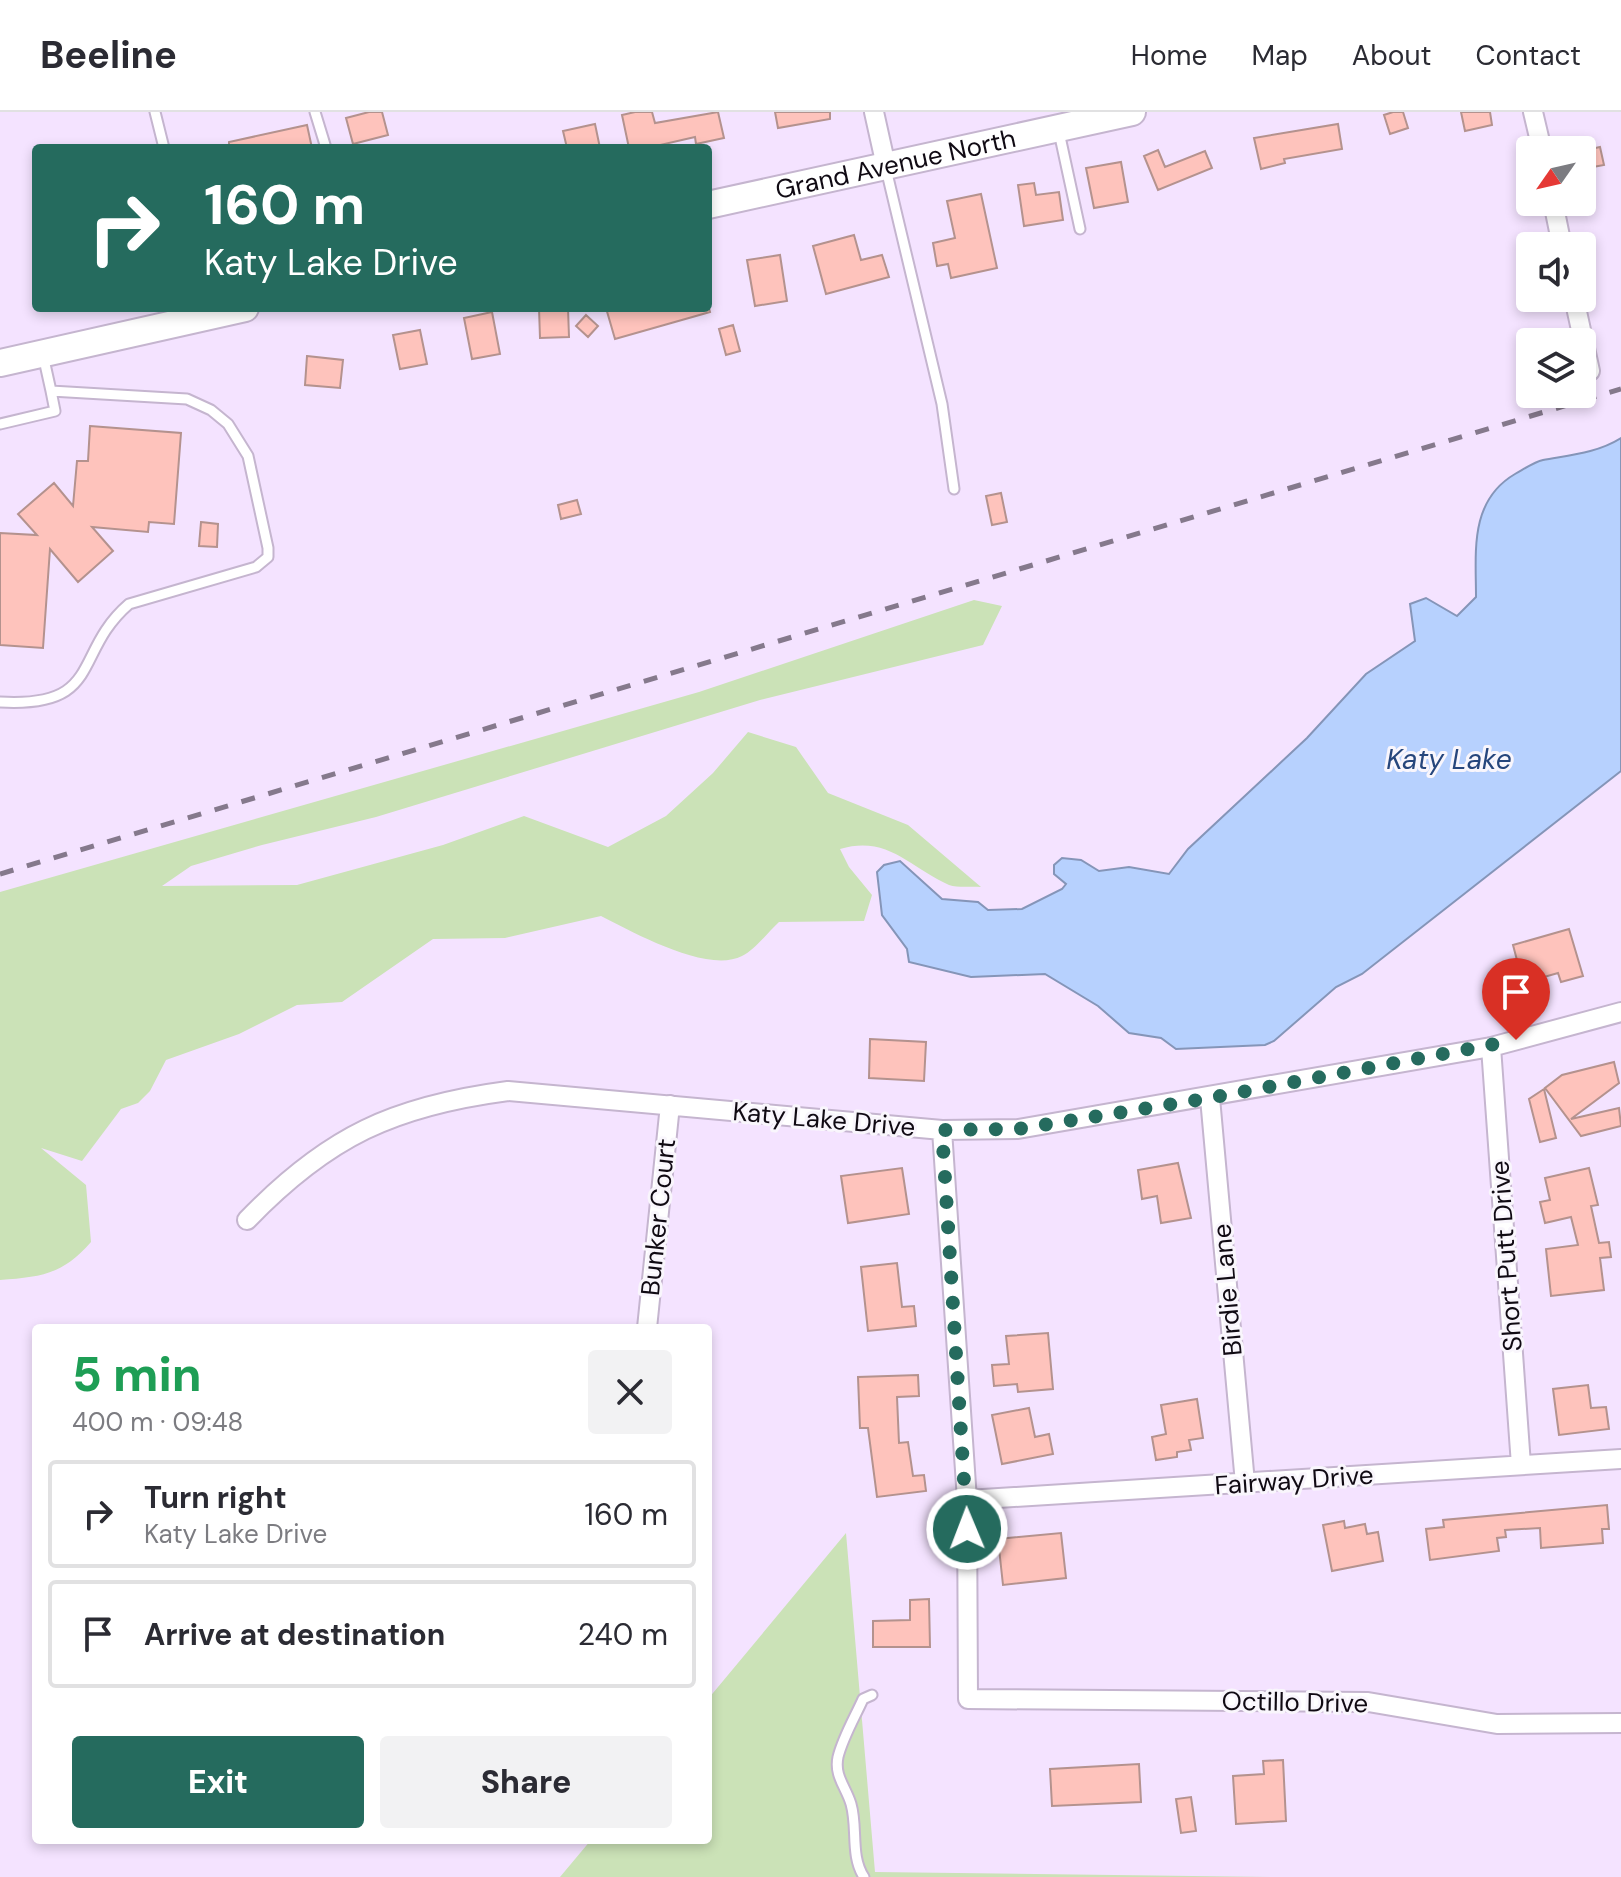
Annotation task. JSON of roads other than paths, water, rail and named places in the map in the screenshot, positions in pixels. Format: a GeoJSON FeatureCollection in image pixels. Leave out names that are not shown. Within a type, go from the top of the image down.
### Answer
{"type":"FeatureCollection","features":[{"type":"Feature","properties":{"kind":"main road","name":"Grand Avenue North"},"geometry":{"type":"LineString","coordinates":[[712,204],[1132,112]]}},
{"type":"Feature","properties":{"kind":"main road"},"geometry":{"type":"LineString","coordinates":[[0,363],[202,313]]}},
{"type":"Feature","properties":{"kind":"street"},"geometry":{"type":"LineString","coordinates":[[874,112],[886,166]]}},
{"type":"Feature","properties":{"kind":"street"},"geometry":{"type":"LineString","coordinates":[[1533,112],[1539,136]]}},
{"type":"Feature","properties":{"kind":"street","name":"Katy Lake Drive"},"geometry":{"type":"LineString","coordinates":[[247,1220],[285,1180],[323,1153],[380,1122],[444,1100],[508,1091],[942,1130],[1018,1129],[1491,1047],[1621,1012]]}},
{"type":"Feature","properties":{"kind":"street","name":"Short Putt Drive"},"geometry":{"type":"LineString","coordinates":[[1491,1047],[1521,1465]]}},
{"type":"Feature","properties":{"kind":"street","name":"Birdie Lane"},"geometry":{"type":"LineString","coordinates":[[1210,1098],[1245,1483]]}},
{"type":"Feature","properties":{"kind":"street","name":"Bunker Court"},"geometry":{"type":"LineString","coordinates":[[647,1324],[670,1105]]}},
{"type":"Feature","properties":{"kind":"street"},"geometry":{"type":"LineString","coordinates":[[942,1130],[967,1500]]}},
{"type":"Feature","properties":{"kind":"street","name":"Fairway Drive"},"geometry":{"type":"LineString","coordinates":[[967,1500],[1621,1459]]}},
{"type":"Feature","properties":{"kind":"street","name":"Octillo Drive"},"geometry":{"type":"LineString","coordinates":[[967,1500],[968,1699],[1368,1702],[1497,1724],[1621,1723]]}},
{"type":"Feature","properties":{"kind":"lane"},"geometry":{"type":"LineString","coordinates":[[155,112],[163,144]]}},
{"type":"Feature","properties":{"kind":"lane"},"geometry":{"type":"LineString","coordinates":[[315,112],[325,144]]}},
{"type":"Feature","properties":{"kind":"lane"},"geometry":{"type":"LineString","coordinates":[[1058,128],[1080,229]]}},
{"type":"Feature","properties":{"kind":"lane"},"geometry":{"type":"LineString","coordinates":[[886,166],[942,404],[954,489]]}},
{"type":"Feature","properties":{"kind":"lane"},"geometry":{"type":"LineString","coordinates":[[0,424],[55,411],[42,353]]}},
{"type":"Feature","properties":{"kind":"lane"},"geometry":{"type":"LineString","coordinates":[[0,702],[38,702],[72,687],[83,676],[118,613],[129,604],[256,567],[268,557],[248,456],[228,424],[211,410],[187,399],[51,391]]}},
{"type":"Feature","properties":{"kind":"lane"},"geometry":{"type":"LineString","coordinates":[[864,1877],[855,1852],[853,1808],[837,1771],[838,1757],[853,1720],[863,1699],[872,1695]]}},
{"type":"Feature","properties":{"kind":"water","name":"Katy Lake"},"geometry":{"type":"Polygon","coordinates":[[[1621,438],[1621,771],[1362,974],[1336,987],[1274,1041],[1265,1045],[1176,1049],[1161,1038],[1129,1033],[1098,1006],[1045,974],[971,977],[909,962],[907,949],[882,915],[877,872],[884,865],[900,861],[942,899],[978,902],[988,910],[1022,909],[1062,889],[1066,884],[1054,874],[1054,865],[1062,858],[1081,860],[1099,871],[1129,867],[1169,874],[1188,849],[1307,738],[1366,674],[1415,641],[1410,604],[1426,598],[1457,616],[1476,597],[1478,529],[1482,513],[1500,485],[1536,462],[1593,450],[1621,438]]]}},
{"type":"Feature","properties":{"kind":"railway"},"geometry":{"type":"LineString","coordinates":[[0,874],[1621,389]]}}]}
